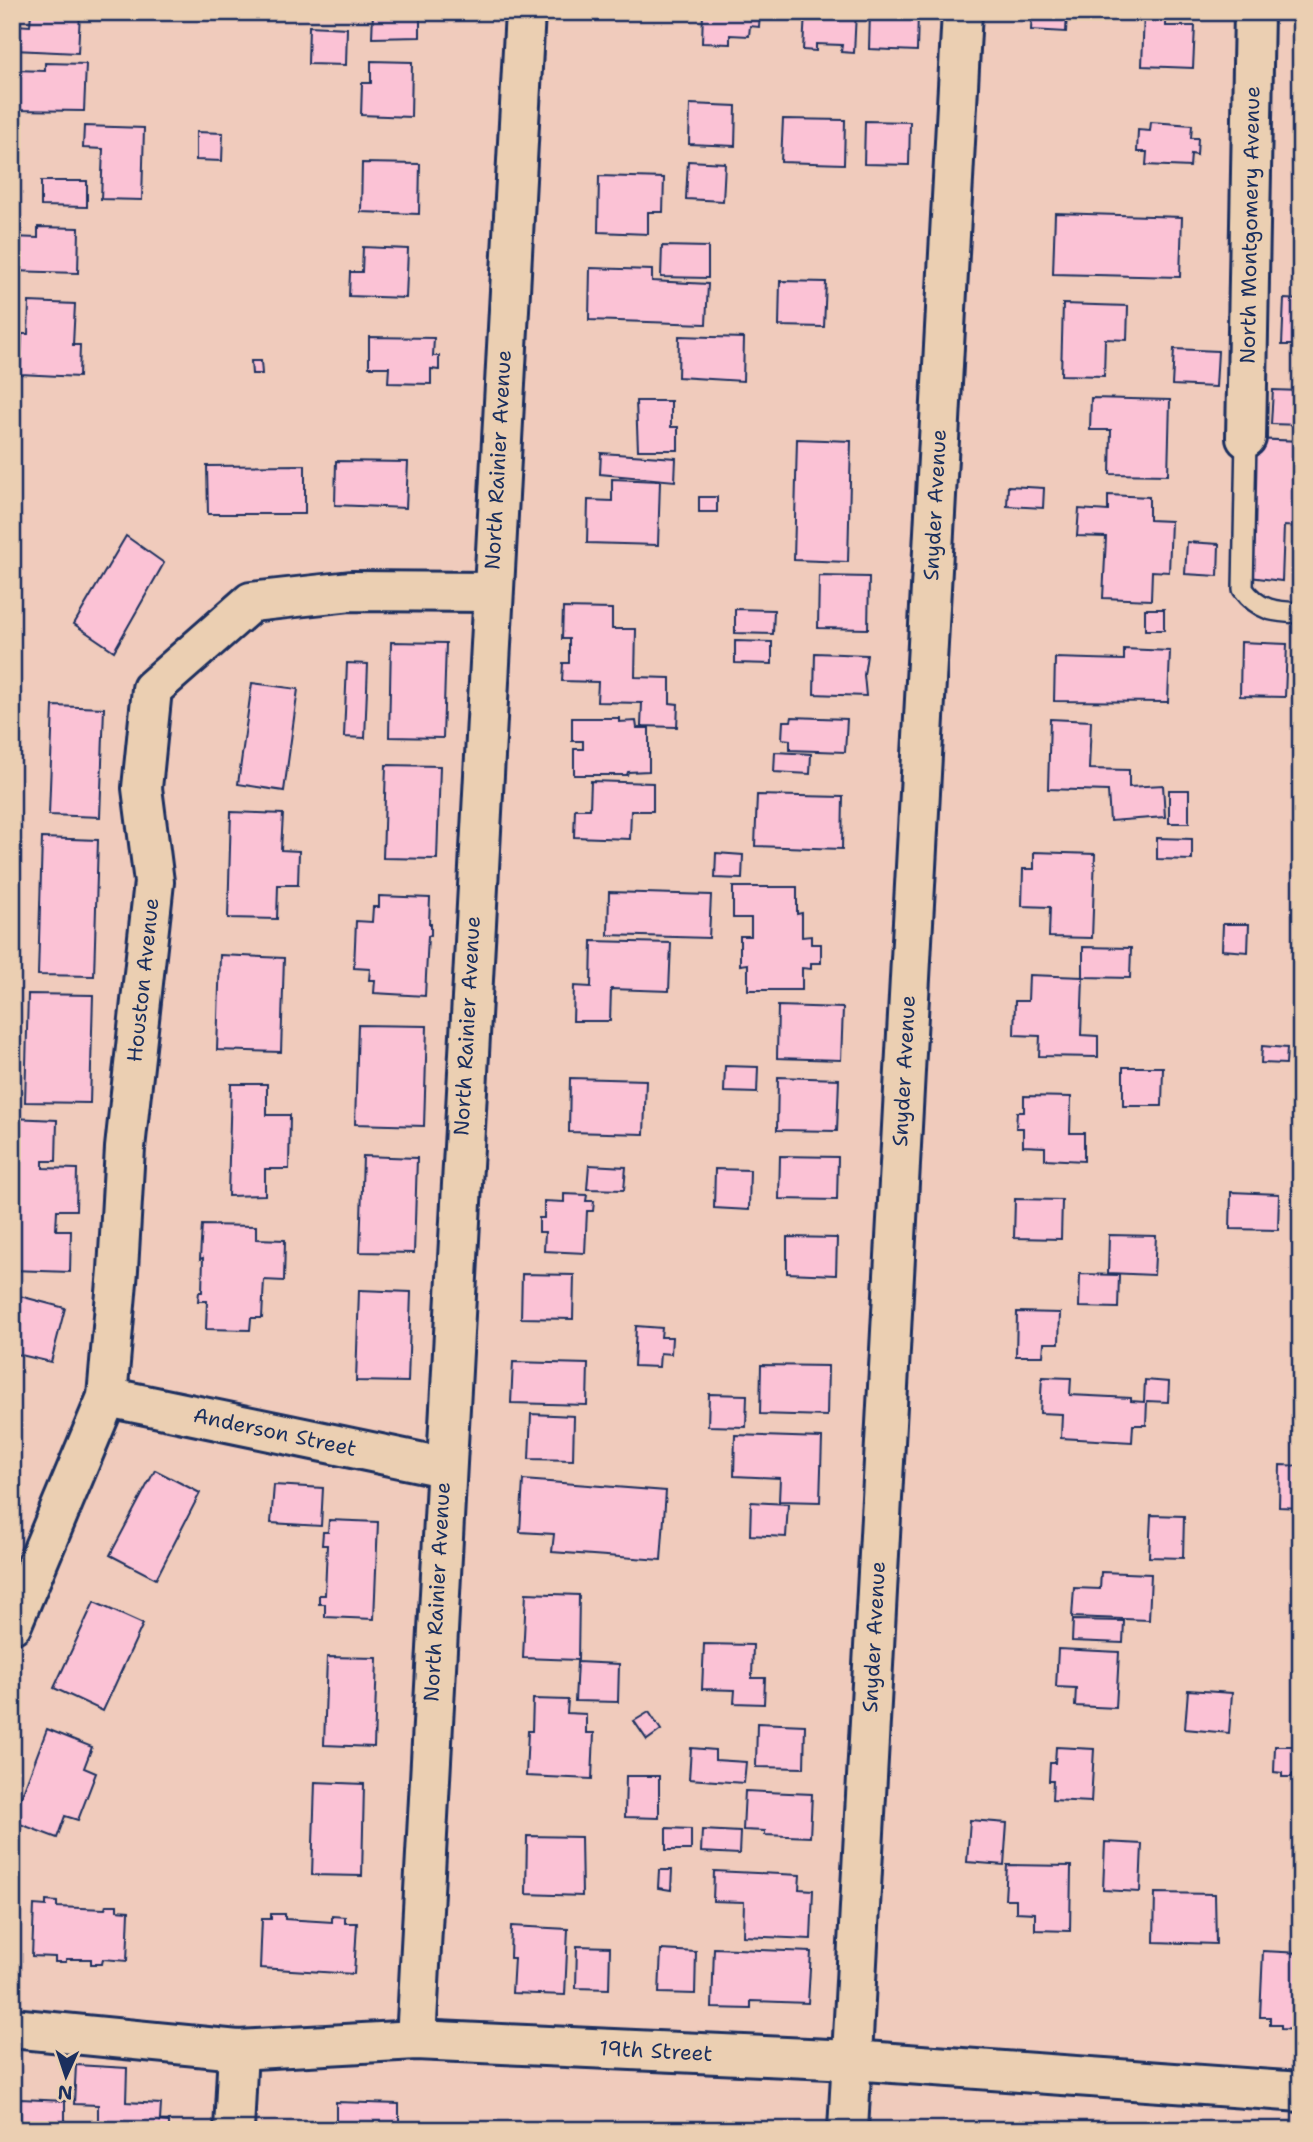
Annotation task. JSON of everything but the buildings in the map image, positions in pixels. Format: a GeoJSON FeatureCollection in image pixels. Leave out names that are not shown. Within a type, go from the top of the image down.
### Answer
{"type":"FeatureCollection","features":[{"type":"Feature","properties":{"kind":"street","name":"North Rainier Avenue"},"geometry":{"type":"LineString","coordinates":[[416,2040],[443,1467],[524,12]]}},
{"type":"Feature","properties":{"kind":"street","name":"Snyder Avenue"},"geometry":{"type":"LineString","coordinates":[[848,2130],[962,12]]}},
{"type":"Feature","properties":{"kind":"street","name":"North Montgomery Avenue"},"geometry":{"type":"LineString","coordinates":[[1245,438],[1254,12]]}},
{"type":"Feature","properties":{"kind":"street","name":"Houston Avenue"},"geometry":{"type":"LineString","coordinates":[[12,1624],[107,1397],[125,1148],[154,882],[142,788],[152,689],[251,602],[351,592],[490,592]]}},
{"type":"Feature","properties":{"kind":"street","name":"Anderson Street"},"geometry":{"type":"LineString","coordinates":[[107,1397],[443,1467]]}},
{"type":"Feature","properties":{"kind":"street","name":"19th Street"},"geometry":{"type":"LineString","coordinates":[[12,2028],[238,2050],[416,2040],[851,2060],[1301,2092]]}},
{"type":"Feature","properties":{"kind":"street"},"geometry":{"type":"LineString","coordinates":[[234,2130],[238,2050]]}},
{"type":"Feature","properties":{"kind":"lane"},"geometry":{"type":"LineString","coordinates":[[1245,438],[1243,589],[1253,602],[1278,612],[1301,613]]}}]}
